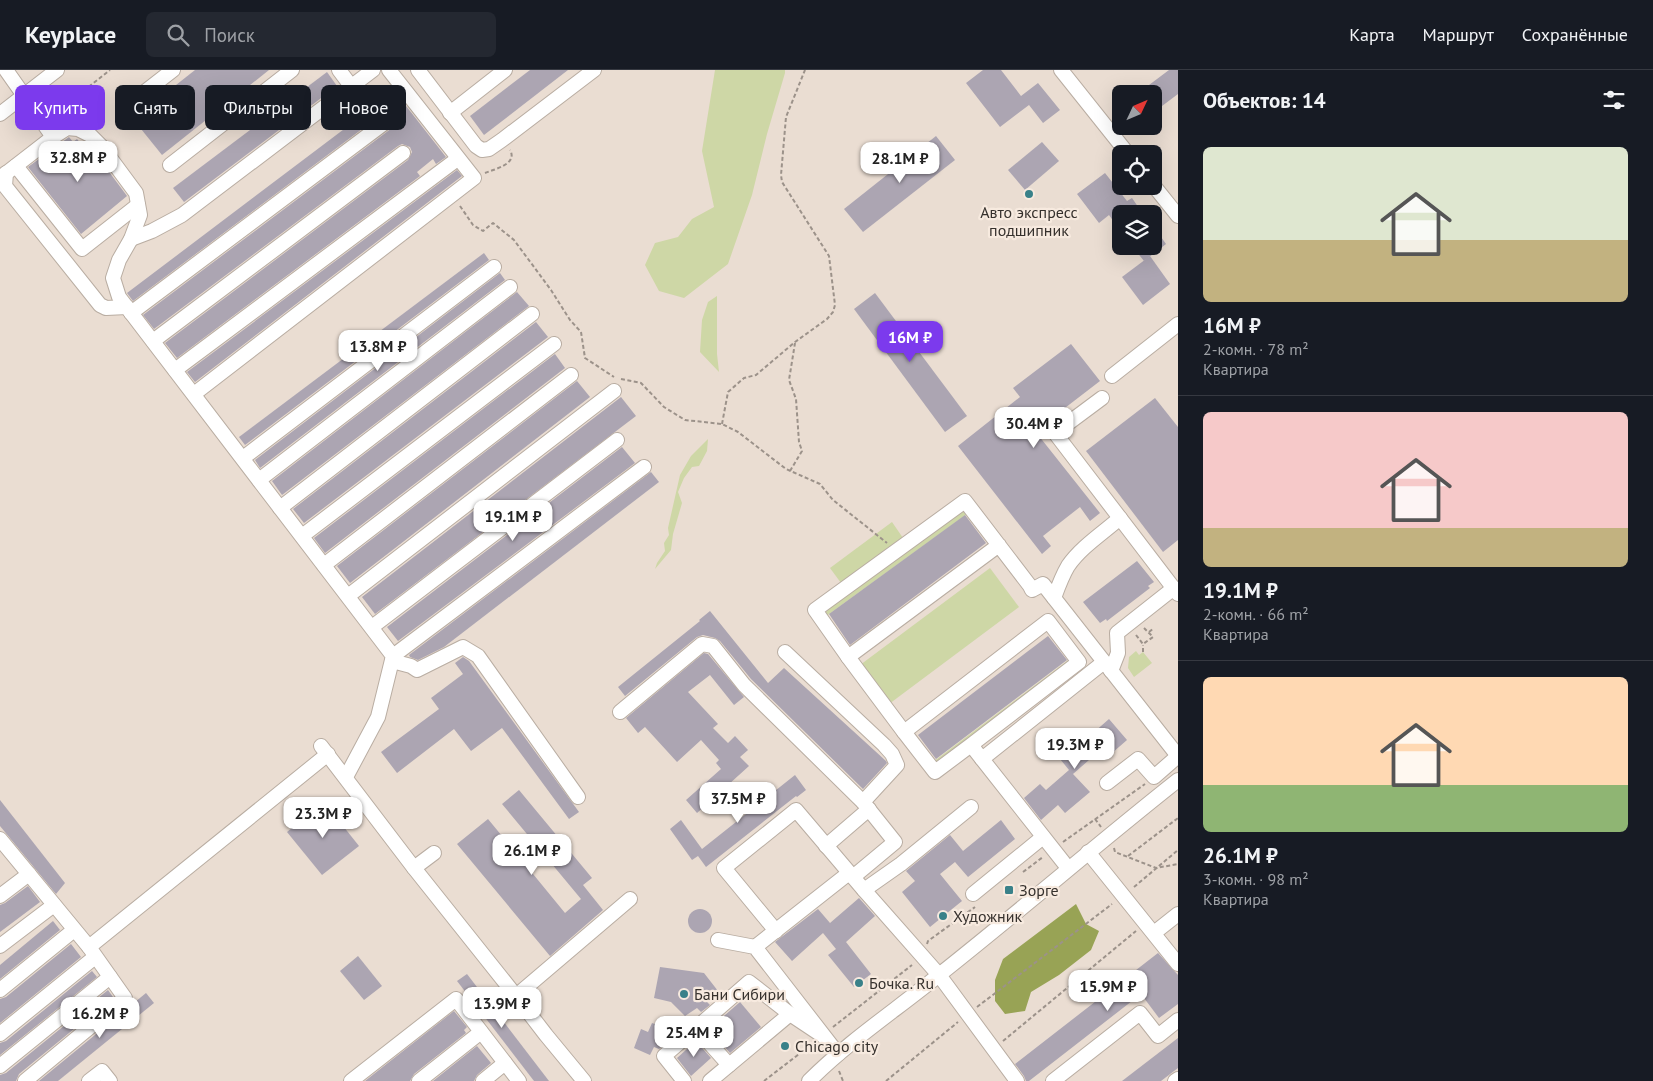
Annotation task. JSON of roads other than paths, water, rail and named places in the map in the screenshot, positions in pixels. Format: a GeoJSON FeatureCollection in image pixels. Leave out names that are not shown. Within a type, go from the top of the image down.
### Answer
{"type":"FeatureCollection","features":[{"type":"Feature","properties":{"kind":"street"},"geometry":{"type":"LineString","coordinates":[[6,70],[17,85]]}},
{"type":"Feature","properties":{"kind":"street"},"geometry":{"type":"LineString","coordinates":[[38,85],[57,70]]}},
{"type":"Feature","properties":{"kind":"street"},"geometry":{"type":"LineString","coordinates":[[154,85],[173,70]]}},
{"type":"Feature","properties":{"kind":"street"},"geometry":{"type":"LineString","coordinates":[[170,166],[292,70]]}},
{"type":"Feature","properties":{"kind":"street"},"geometry":{"type":"LineString","coordinates":[[339,70],[350,85]]}},
{"type":"Feature","properties":{"kind":"street"},"geometry":{"type":"LineString","coordinates":[[352,85],[373,70]]}},
{"type":"Feature","properties":{"kind":"street"},"geometry":{"type":"LineString","coordinates":[[194,394],[474,178],[389,70]]}},
{"type":"Feature","properties":{"kind":"street"},"geometry":{"type":"LineString","coordinates":[[418,70],[476,146],[482,150],[489,149],[502,140],[594,70]]}},
{"type":"Feature","properties":{"kind":"street"},"geometry":{"type":"LineString","coordinates":[[450,113],[506,70]]}},
{"type":"Feature","properties":{"kind":"street"},"geometry":{"type":"LineString","coordinates":[[1061,70],[1121,145]]}},
{"type":"Feature","properties":{"kind":"street"},"geometry":{"type":"LineString","coordinates":[[0,114],[15,103]]}},
{"type":"Feature","properties":{"kind":"street"},"geometry":{"type":"LineString","coordinates":[[131,239],[152,231],[182,215],[321,109]]}},
{"type":"Feature","properties":{"kind":"street"},"geometry":{"type":"LineString","coordinates":[[375,130],[129,310],[100,306],[5,186],[7,172],[67,128],[78,128],[90,135],[136,193],[140,215],[131,239],[119,260],[113,278],[119,297],[129,310],[152,341],[194,394],[348,596],[393,658],[417,670],[463,647],[478,656],[578,797]]}},
{"type":"Feature","properties":{"kind":"street"},"geometry":{"type":"LineString","coordinates":[[48,130],[53,137]]}},
{"type":"Feature","properties":{"kind":"street"},"geometry":{"type":"LineString","coordinates":[[152,341],[403,153]]}},
{"type":"Feature","properties":{"kind":"street"},"geometry":{"type":"LineString","coordinates":[[175,370],[456,160]]}},
{"type":"Feature","properties":{"kind":"street"},"geometry":{"type":"LineString","coordinates":[[7,172],[82,249],[138,205]]}},
{"type":"Feature","properties":{"kind":"street"},"geometry":{"type":"LineString","coordinates":[[1161,195],[1178,216]]}},
{"type":"Feature","properties":{"kind":"street"},"geometry":{"type":"LineString","coordinates":[[243,458],[494,267]]}},
{"type":"Feature","properties":{"kind":"street"},"geometry":{"type":"LineString","coordinates":[[259,480],[510,287]]}},
{"type":"Feature","properties":{"kind":"street"},"geometry":{"type":"LineString","coordinates":[[280,508],[532,314]]}},
{"type":"Feature","properties":{"kind":"street"},"geometry":{"type":"LineString","coordinates":[[1112,376],[1178,324]]}},
{"type":"Feature","properties":{"kind":"street"},"geometry":{"type":"LineString","coordinates":[[302,536],[554,344]]}},
{"type":"Feature","properties":{"kind":"street"},"geometry":{"type":"LineString","coordinates":[[324,565],[571,375]]}},
{"type":"Feature","properties":{"kind":"street"},"geometry":{"type":"LineString","coordinates":[[348,596],[614,391]]}},
{"type":"Feature","properties":{"kind":"street"},"geometry":{"type":"LineString","coordinates":[[982,759],[1108,666],[1118,653],[1116,633],[1176,591],[1055,433],[1102,398]]}},
{"type":"Feature","properties":{"kind":"street"},"geometry":{"type":"LineString","coordinates":[[372,628],[617,440]]}},
{"type":"Feature","properties":{"kind":"street"},"geometry":{"type":"LineString","coordinates":[[346,778],[378,717],[393,658],[644,467]]}},
{"type":"Feature","properties":{"kind":"street"},"geometry":{"type":"LineString","coordinates":[[1048,621],[1079,662],[935,772],[815,610],[965,501],[1032,590],[1043,584],[1178,756],[1154,777],[1138,759],[1107,783]]}},
{"type":"Feature","properties":{"kind":"street"},"geometry":{"type":"LineString","coordinates":[[904,732],[1048,621],[1059,604],[1060,581],[1069,566],[1077,556],[1120,518]]}},
{"type":"Feature","properties":{"kind":"street"},"geometry":{"type":"LineString","coordinates":[[848,657],[999,545]]}},
{"type":"Feature","properties":{"kind":"street"},"geometry":{"type":"LineString","coordinates":[[620,712],[702,644],[713,646],[744,685],[866,806],[894,842],[756,947]]}},
{"type":"Feature","properties":{"kind":"street"},"geometry":{"type":"LineString","coordinates":[[785,652],[892,754],[897,765],[866,806],[826,846]]}},
{"type":"Feature","properties":{"kind":"street"},"geometry":{"type":"LineString","coordinates":[[971,745],[1068,868]]}},
{"type":"Feature","properties":{"kind":"street"},"geometry":{"type":"LineString","coordinates":[[0,1034],[325,750],[414,868],[584,1081]]}},
{"type":"Feature","properties":{"kind":"street"},"geometry":{"type":"LineString","coordinates":[[810,1081],[838,1054],[940,976],[1068,868],[1178,780]]}},
{"type":"Feature","properties":{"kind":"street"},"geometry":{"type":"LineString","coordinates":[[864,890],[902,864],[970,807]]}},
{"type":"Feature","properties":{"kind":"street"},"geometry":{"type":"LineString","coordinates":[[776,931],[724,868],[796,810],[940,976],[1017,1081]]}},
{"type":"Feature","properties":{"kind":"street"},"geometry":{"type":"LineString","coordinates":[[974,900],[1043,837]]}},
{"type":"Feature","properties":{"kind":"street"},"geometry":{"type":"LineString","coordinates":[[2,846],[29,874],[92,952],[126,998],[25,1081]]}},
{"type":"Feature","properties":{"kind":"street"},"geometry":{"type":"LineString","coordinates":[[1088,852],[1178,964]]}},
{"type":"Feature","properties":{"kind":"street"},"geometry":{"type":"LineString","coordinates":[[414,868],[434,853]]}},
{"type":"Feature","properties":{"kind":"street"},"geometry":{"type":"LineString","coordinates":[[0,896],[29,874]]}},
{"type":"Feature","properties":{"kind":"street"},"geometry":{"type":"LineString","coordinates":[[516,996],[630,898]]}},
{"type":"Feature","properties":{"kind":"street"},"geometry":{"type":"LineString","coordinates":[[0,946],[54,905]]}},
{"type":"Feature","properties":{"kind":"street"},"geometry":{"type":"LineString","coordinates":[[1150,928],[1178,914]]}},
{"type":"Feature","properties":{"kind":"street"},"geometry":{"type":"LineString","coordinates":[[0,990],[74,930]]}},
{"type":"Feature","properties":{"kind":"street"},"geometry":{"type":"LineString","coordinates":[[718,940],[756,947],[838,1054]]}},
{"type":"Feature","properties":{"kind":"street"},"geometry":{"type":"LineString","coordinates":[[0,1066],[110,977]]}},
{"type":"Feature","properties":{"kind":"street"},"geometry":{"type":"LineString","coordinates":[[684,1081],[664,1056],[749,982],[790,1014],[823,1036]]}},
{"type":"Feature","properties":{"kind":"street"},"geometry":{"type":"LineString","coordinates":[[351,1081],[456,999],[519,1081]]}},
{"type":"Feature","properties":{"kind":"street"},"geometry":{"type":"LineString","coordinates":[[1053,1081],[1140,1013],[1158,1036],[1178,1020]]}},
{"type":"Feature","properties":{"kind":"street"},"geometry":{"type":"LineString","coordinates":[[710,1081],[790,1014]]}},
{"type":"Feature","properties":{"kind":"street"},"geometry":{"type":"LineString","coordinates":[[696,1028],[729,1065]]}},
{"type":"Feature","properties":{"kind":"street"},"geometry":{"type":"LineString","coordinates":[[419,1081],[481,1032]]}},
{"type":"Feature","properties":{"kind":"street"},"geometry":{"type":"LineString","coordinates":[[483,1081],[505,1063]]}},
{"type":"Feature","properties":{"kind":"street"},"geometry":{"type":"LineString","coordinates":[[89,1081],[102,1071],[110,1081]]}},
{"type":"Feature","properties":{"kind":"place","name":"Авто экспресс подшипник"},"geometry":{"type":"Point","coordinates":[1029,194]}},
{"type":"Feature","properties":{"kind":"place","name":"Зорге"},"geometry":{"type":"Point","coordinates":[1009,890]}},
{"type":"Feature","properties":{"kind":"place","name":"Художник"},"geometry":{"type":"Point","coordinates":[943,916]}},
{"type":"Feature","properties":{"kind":"place","name":"Бочка. Ru"},"geometry":{"type":"Point","coordinates":[859,983]}},
{"type":"Feature","properties":{"kind":"place","name":"Бани Сибири"},"geometry":{"type":"Point","coordinates":[684,994]}},
{"type":"Feature","properties":{"kind":"place","name":"Chicago city"},"geometry":{"type":"Point","coordinates":[785,1046]}}]}
